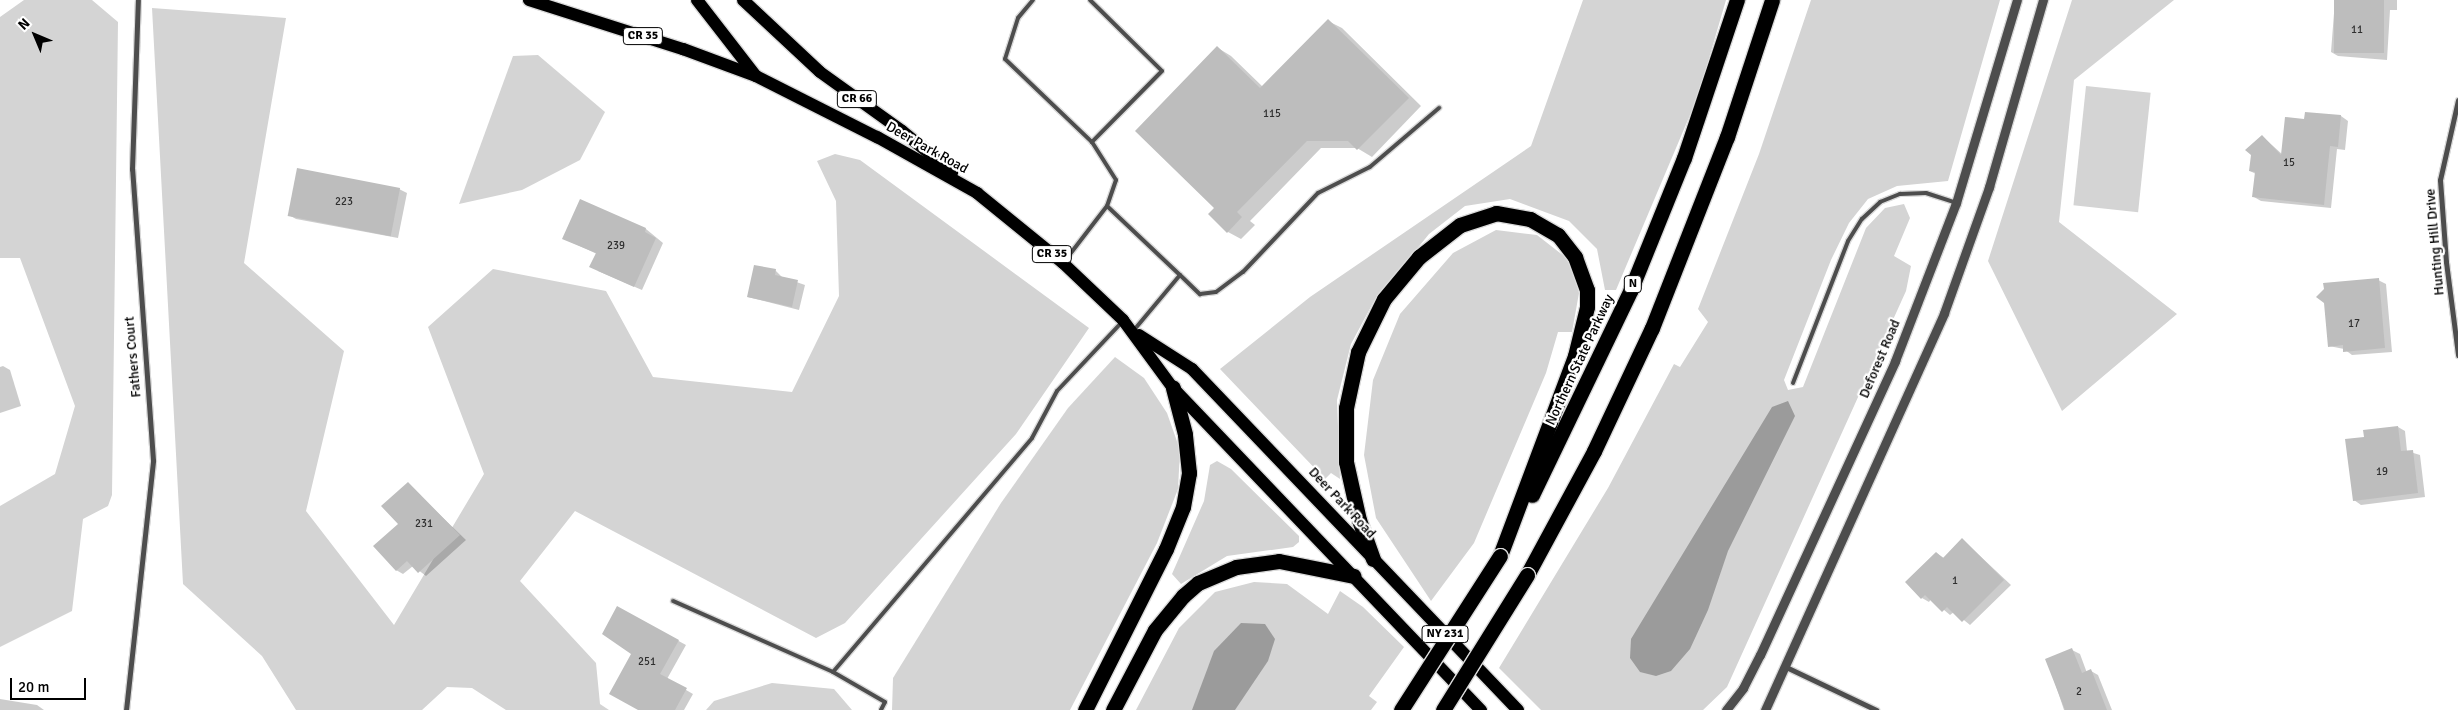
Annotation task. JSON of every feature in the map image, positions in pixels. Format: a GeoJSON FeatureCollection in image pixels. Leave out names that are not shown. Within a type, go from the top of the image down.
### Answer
{"type":"FeatureCollection","features":[{"type":"Feature","properties":{"kind":"highway","name":"Northern State Parkway"},"geometry":{"type":"LineString","coordinates":[[1401,710],[1500,556],[1581,398],[1631,289],[1687,148],[1737,0]]}},
{"type":"Feature","properties":{"kind":"highway"},"geometry":{"type":"LineString","coordinates":[[1443,710],[1527,575],[1594,451],[1652,328],[1718,162],[1772,0]]}},
{"type":"Feature","properties":{"kind":"highway"},"geometry":{"type":"LineString","coordinates":[[1373,559],[1359,520],[1346,462],[1346,408],[1358,352],[1384,299],[1419,256],[1460,225],[1496,213],[1530,218],[1558,234],[1575,257],[1587,290],[1587,307],[1575,356],[1500,556]]}},
{"type":"Feature","properties":{"kind":"highway"},"geometry":{"type":"LineString","coordinates":[[1085,710],[1166,549],[1183,507],[1189,473],[1186,434],[1173,388]]}},
{"type":"Feature","properties":{"kind":"highway"},"geometry":{"type":"LineString","coordinates":[[1113,710],[1154,630],[1183,596],[1198,584],[1236,567],[1279,561],[1354,576]]}},
{"type":"Feature","properties":{"kind":"main road","name":"Deer Park Road"},"geometry":{"type":"LineString","coordinates":[[528,0],[683,49],[756,76],[877,137],[977,192],[1062,263],[1123,320],[1133,331],[1173,388],[1481,710]]}},
{"type":"Feature","properties":{"kind":"main road"},"geometry":{"type":"LineString","coordinates":[[697,0],[756,76]]}},
{"type":"Feature","properties":{"kind":"main road","name":"CR 66"},"geometry":{"type":"LineString","coordinates":[[743,0],[820,72],[902,131],[977,192]]}},
{"type":"Feature","properties":{"kind":"main road","name":"Deer Park Road"},"geometry":{"type":"LineString","coordinates":[[1133,331],[1192,369],[1518,710]]}},
{"type":"Feature","properties":{"kind":"street","name":"Fathers Court"},"geometry":{"type":"LineString","coordinates":[[126,710],[153,460],[132,169],[138,0]]}},
{"type":"Feature","properties":{"kind":"street","name":"Deforest Road"},"geometry":{"type":"LineString","coordinates":[[1726,710],[1743,688],[1760,655],[1866,425],[1921,298],[1956,203],[2017,0]]}},
{"type":"Feature","properties":{"kind":"street"},"geometry":{"type":"LineString","coordinates":[[1765,710],[1944,313],[1989,187],[2043,0]]}},
{"type":"Feature","properties":{"kind":"street","name":"Hunting Hill Drive"},"geometry":{"type":"LineString","coordinates":[[2458,100],[2440,180],[2446,262],[2458,354]]}},
{"type":"Feature","properties":{"kind":"street"},"geometry":{"type":"LineString","coordinates":[[1786,667],[1876,710]]}},
{"type":"Feature","properties":{"kind":"lane"},"geometry":{"type":"LineString","coordinates":[[1033,0],[1018,18],[1005,59],[1092,142],[1116,180],[1107,206],[1062,263]]}},
{"type":"Feature","properties":{"kind":"lane"},"geometry":{"type":"LineString","coordinates":[[1090,0],[1162,71],[1092,142]]}},
{"type":"Feature","properties":{"kind":"lane"},"geometry":{"type":"LineString","coordinates":[[1107,206],[1200,294],[1216,292],[1243,272],[1318,193],[1370,167],[1439,108]]}},
{"type":"Feature","properties":{"kind":"lane"},"geometry":{"type":"LineString","coordinates":[[1793,383],[1848,241],[1862,219],[1880,202],[1900,194],[1926,193],[1956,203]]}},
{"type":"Feature","properties":{"kind":"lane"},"geometry":{"type":"LineString","coordinates":[[1133,331],[1180,275]]}},
{"type":"Feature","properties":{"kind":"lane"},"geometry":{"type":"LineString","coordinates":[[833,672],[1032,438],[1057,391],[1123,320]]}},
{"type":"Feature","properties":{"kind":"lane"},"geometry":{"type":"LineString","coordinates":[[673,600],[833,672],[885,702],[882,710]]}},
{"type":"Feature","properties":{"kind":"shaded area"},"geometry":{"type":"Polygon","coordinates":[[[24,0],[92,0],[118,22],[112,495],[108,506],[83,519],[72,611],[0,647],[0,506],[55,474],[75,406],[20,258],[0,258],[0,17],[24,0]]]}},
{"type":"Feature","properties":{"kind":"shaded area"},"geometry":{"type":"Polygon","coordinates":[[[1583,0],[1726,0],[1698,96],[1616,290],[1605,290],[1597,249],[1569,221],[1510,199],[1465,206],[1429,234],[1373,303],[1351,344],[1337,400],[1340,479],[1331,473],[1325,479],[1220,369],[1310,297],[1531,146],[1583,0]]]}},
{"type":"Feature","properties":{"kind":"shaded area"},"geometry":{"type":"Polygon","coordinates":[[[1811,0],[2000,0],[1948,181],[1897,186],[1868,199],[1849,223],[1831,260],[1784,380],[1788,390],[1803,387],[1866,228],[1885,208],[1904,204],[1910,218],[1894,256],[1911,266],[1906,291],[1727,687],[1703,710],[1541,710],[1499,668],[1608,488],[1674,364],[1680,367],[1708,322],[1698,309],[1759,154],[1811,0]]]}},
{"type":"Feature","properties":{"kind":"shaded area"},"geometry":{"type":"Polygon","coordinates":[[[2072,0],[2174,0],[2074,80],[2059,222],[2177,314],[2062,411],[1988,261],[2072,0]]]}},
{"type":"Feature","properties":{"kind":"shaded area"},"geometry":{"type":"Polygon","coordinates":[[[152,8],[286,18],[244,263],[344,351],[306,511],[394,625],[484,474],[428,327],[493,269],[606,291],[653,377],[792,392],[839,296],[836,201],[817,161],[835,154],[860,160],[1089,328],[1016,434],[845,623],[816,638],[575,511],[520,581],[596,663],[600,704],[609,710],[506,710],[472,688],[447,687],[422,710],[296,710],[262,656],[183,584],[152,8]]]}},
{"type":"Feature","properties":{"kind":"shaded area"},"geometry":{"type":"Polygon","coordinates":[[[538,55],[605,112],[580,160],[522,190],[459,204],[513,56],[538,55]]]}},
{"type":"Feature","properties":{"kind":"shaded area"},"geometry":{"type":"Polygon","coordinates":[[[2086,86],[2151,93],[2138,212],[2073,205],[2086,86]]]}},
{"type":"Feature","properties":{"kind":"shaded area"},"geometry":{"type":"Polygon","coordinates":[[[1496,230],[1537,235],[1569,260],[1579,293],[1572,332],[1558,332],[1546,373],[1474,543],[1431,601],[1376,518],[1364,455],[1373,380],[1400,314],[1453,253],[1496,230]]]}},
{"type":"Feature","properties":{"kind":"shaded area"},"geometry":{"type":"Polygon","coordinates":[[[1115,357],[1144,378],[1167,413],[1180,450],[1178,489],[1157,543],[1070,710],[892,710],[893,678],[1001,503],[1068,408],[1115,357]]]}},
{"type":"Feature","properties":{"kind":"shaded area"},"geometry":{"type":"Polygon","coordinates":[[[1788,401],[1795,416],[1728,551],[1708,610],[1690,649],[1671,671],[1656,676],[1640,672],[1630,658],[1631,639],[1772,407],[1788,401]]]}},
{"type":"Feature","properties":{"kind":"shaded area"},"geometry":{"type":"Polygon","coordinates":[[[1217,461],[1231,469],[1299,536],[1299,542],[1293,547],[1227,556],[1181,584],[1172,574],[1204,501],[1210,465],[1217,461]]]}},
{"type":"Feature","properties":{"kind":"shaded area"},"geometry":{"type":"Polygon","coordinates":[[[1254,582],[1287,584],[1328,614],[1340,591],[1363,607],[1404,647],[1369,696],[1377,702],[1371,710],[1136,710],[1179,628],[1215,592],[1254,582]]]}},
{"type":"Feature","properties":{"kind":"shaded area"},"geometry":{"type":"Polygon","coordinates":[[[1241,623],[1265,624],[1275,639],[1268,661],[1235,710],[1192,710],[1214,651],[1241,623]]]}},
{"type":"Feature","properties":{"kind":"shaded area"},"geometry":{"type":"Polygon","coordinates":[[[772,683],[834,689],[852,710],[706,710],[714,701],[772,683]]]}},
{"type":"Feature","properties":{"kind":"building"},"geometry":{"type":"Polygon","coordinates":[[[2334,0],[2384,0],[2384,53],[2334,53],[2334,0]]]}},
{"type":"Feature","properties":{"kind":"building"},"geometry":{"type":"Polygon","coordinates":[[[1328,19],[1409,98],[1357,150],[1348,141],[1307,141],[1237,212],[1242,217],[1227,233],[1208,214],[1214,208],[1135,131],[1217,46],[1260,88],[1328,19]]]}},
{"type":"Feature","properties":{"kind":"building"},"geometry":{"type":"Polygon","coordinates":[[[2305,112],[2341,115],[2338,147],[2330,146],[2324,205],[2252,197],[2255,172],[2249,171],[2251,155],[2245,150],[2262,135],[2281,155],[2285,117],[2304,119],[2305,112]]]}},
{"type":"Feature","properties":{"kind":"building"},"geometry":{"type":"Polygon","coordinates":[[[297,168],[400,188],[391,236],[288,216],[297,168]]]}},
{"type":"Feature","properties":{"kind":"building"},"geometry":{"type":"Polygon","coordinates":[[[580,199],[646,228],[645,232],[656,238],[634,287],[589,267],[596,253],[562,239],[580,199]]]}},
{"type":"Feature","properties":{"kind":"building"},"geometry":{"type":"Polygon","coordinates":[[[754,265],[776,269],[775,275],[798,280],[792,307],[747,297],[754,265]]]}},
{"type":"Feature","properties":{"kind":"building"},"geometry":{"type":"Polygon","coordinates":[[[2379,278],[2385,348],[2343,352],[2343,345],[2328,347],[2324,303],[2316,297],[2324,289],[2323,283],[2379,278]]]}},
{"type":"Feature","properties":{"kind":"building"},"geometry":{"type":"Polygon","coordinates":[[[2398,426],[2401,451],[2413,450],[2418,493],[2353,501],[2345,439],[2364,437],[2363,430],[2398,426]]]}},
{"type":"Feature","properties":{"kind":"building"},"geometry":{"type":"Polygon","coordinates":[[[408,482],[460,535],[418,573],[407,561],[396,571],[373,546],[398,524],[381,506],[408,482]]]}},
{"type":"Feature","properties":{"kind":"building"},"geometry":{"type":"Polygon","coordinates":[[[1962,538],[2004,580],[1962,622],[1947,607],[1942,612],[1925,595],[1921,599],[1905,582],[1936,552],[1943,558],[1962,538]]]}},
{"type":"Feature","properties":{"kind":"building"},"geometry":{"type":"Polygon","coordinates":[[[617,606],[679,640],[660,674],[687,688],[675,710],[638,710],[609,694],[631,654],[602,634],[617,606]]]}},
{"type":"Feature","properties":{"kind":"building"},"geometry":{"type":"Polygon","coordinates":[[[2072,648],[2082,673],[2091,669],[2107,710],[2065,710],[2045,659],[2072,648]]]}}]}
